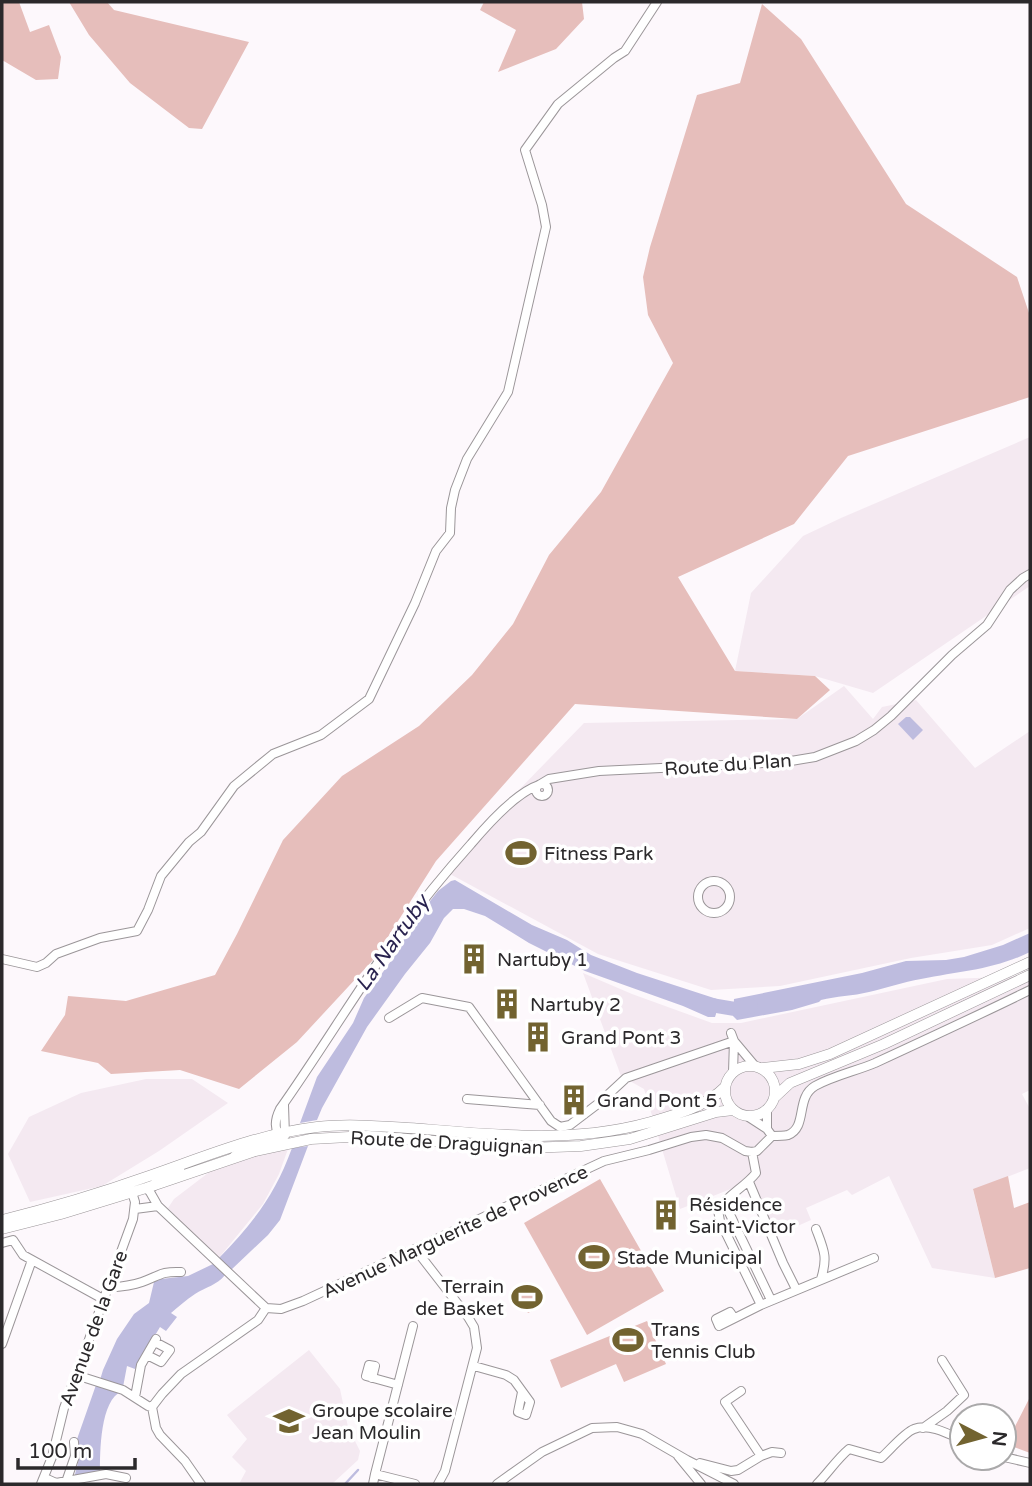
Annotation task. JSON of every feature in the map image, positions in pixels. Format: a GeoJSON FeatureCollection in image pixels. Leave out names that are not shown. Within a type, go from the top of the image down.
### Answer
{"type":"FeatureCollection","features":[{"type":"Feature","properties":{"kind":"main road"},"geometry":{"type":"LineString","coordinates":[[1030,962],[830,1054],[799,1064],[739,1067],[729,1076],[725,1096],[733,1110],[747,1116],[758,1115],[767,1110],[775,1097],[790,1083],[884,1044],[1030,975]]}},
{"type":"Feature","properties":{"kind":"main road"},"geometry":{"type":"LineString","coordinates":[[759,1067],[774,1081],[775,1097]]}},
{"type":"Feature","properties":{"kind":"main road","name":"Route de Draguignan"},"geometry":{"type":"LineString","coordinates":[[2,1229],[132,1192],[151,1190],[284,1138],[297,1130],[368,1125],[518,1137],[580,1136],[629,1128],[698,1107],[725,1087]]}},
{"type":"Feature","properties":{"kind":"main road","name":"Route de Draguignan"},"geometry":{"type":"LineString","coordinates":[[2,1220],[59,1205],[231,1146],[284,1138],[368,1136],[526,1148],[581,1146],[630,1139],[716,1112],[733,1110]]}},
{"type":"Feature","properties":{"kind":"street"},"geometry":{"type":"LineString","coordinates":[[2,959],[37,967],[56,954],[100,938],[137,931],[161,876],[189,842],[201,832],[234,786],[273,754],[321,735],[369,699],[415,603],[436,551],[450,533],[455,490],[467,459],[508,392],[546,227],[525,150],[558,104],[625,51],[657,2]]}},
{"type":"Feature","properties":{"kind":"street","name":"Route du Plan"},"geometry":{"type":"LineString","coordinates":[[284,1138],[285,1102],[399,932],[484,829],[526,791],[541,789],[564,777],[599,771],[785,762],[816,757],[856,741],[891,716],[952,655],[987,625],[1010,590],[1030,574]]}},
{"type":"Feature","properties":{"kind":"street"},"geometry":{"type":"LineString","coordinates":[[719,881],[728,889],[730,901],[722,911],[708,912],[699,904],[698,892],[705,883],[719,881]]}},
{"type":"Feature","properties":{"kind":"street"},"geometry":{"type":"LineString","coordinates":[[747,1116],[770,1132],[787,1135],[795,1130],[800,1122],[802,1103],[813,1087],[927,1040],[1030,990]]}},
{"type":"Feature","properties":{"kind":"street"},"geometry":{"type":"LineString","coordinates":[[390,1018],[422,998],[469,1007],[551,1121],[560,1127],[570,1125],[626,1078],[732,1037]]}},
{"type":"Feature","properties":{"kind":"street"},"geometry":{"type":"LineString","coordinates":[[732,1037],[759,1067]]}},
{"type":"Feature","properties":{"kind":"street"},"geometry":{"type":"LineString","coordinates":[[732,1037],[733,1072]]}},
{"type":"Feature","properties":{"kind":"street"},"geometry":{"type":"LineString","coordinates":[[467,1099],[540,1105]]}},
{"type":"Feature","properties":{"kind":"street"},"geometry":{"type":"LineString","coordinates":[[767,1110],[770,1132]]}},
{"type":"Feature","properties":{"kind":"street"},"geometry":{"type":"LineString","coordinates":[[761,1305],[718,1210],[756,1173],[752,1152],[757,1150],[770,1132]]}},
{"type":"Feature","properties":{"kind":"street","name":"Avenue Marguerite de Provence"},"geometry":{"type":"LineString","coordinates":[[266,1308],[281,1309],[303,1301],[604,1161],[706,1135],[722,1138],[752,1152]]}},
{"type":"Feature","properties":{"kind":"street"},"geometry":{"type":"LineString","coordinates":[[198,1158],[156,1180],[151,1190],[158,1206],[266,1308],[258,1320],[181,1374],[152,1407],[160,1436],[177,1451],[201,1484]]}},
{"type":"Feature","properties":{"kind":"street"},"geometry":{"type":"LineString","coordinates":[[749,1182],[796,1289]]}},
{"type":"Feature","properties":{"kind":"street"},"geometry":{"type":"LineString","coordinates":[[122,1184],[128,1186],[132,1192]]}},
{"type":"Feature","properties":{"kind":"street","name":"Avenue de la Gare"},"geometry":{"type":"LineString","coordinates":[[43,1481],[64,1408],[135,1209],[132,1192]]}},
{"type":"Feature","properties":{"kind":"street"},"geometry":{"type":"LineString","coordinates":[[724,1202],[771,1300]]}},
{"type":"Feature","properties":{"kind":"street"},"geometry":{"type":"LineString","coordinates":[[135,1209],[158,1206]]}},
{"type":"Feature","properties":{"kind":"street"},"geometry":{"type":"LineString","coordinates":[[816,1229],[825,1253],[825,1268],[821,1279]]}},
{"type":"Feature","properties":{"kind":"street"},"geometry":{"type":"LineString","coordinates":[[2,1243],[13,1240],[23,1255],[103,1299]]}},
{"type":"Feature","properties":{"kind":"street"},"geometry":{"type":"LineString","coordinates":[[416,1250],[474,1327],[477,1348],[445,1471],[438,1484]]}},
{"type":"Feature","properties":{"kind":"street"},"geometry":{"type":"LineString","coordinates":[[734,1318],[796,1289],[874,1258]]}},
{"type":"Feature","properties":{"kind":"street"},"geometry":{"type":"LineString","coordinates":[[2,1344],[32,1259]]}},
{"type":"Feature","properties":{"kind":"street"},"geometry":{"type":"LineString","coordinates":[[107,1288],[142,1282],[166,1271],[181,1272]]}},
{"type":"Feature","properties":{"kind":"street"},"geometry":{"type":"LineString","coordinates":[[373,1484],[413,1326]]}},
{"type":"Feature","properties":{"kind":"street"},"geometry":{"type":"LineString","coordinates":[[135,1397],[141,1365],[155,1340],[170,1350],[161,1362],[147,1355]]}},
{"type":"Feature","properties":{"kind":"street"},"geometry":{"type":"LineString","coordinates":[[923,1427],[947,1411],[964,1395],[942,1360]]}},
{"type":"Feature","properties":{"kind":"street"},"geometry":{"type":"LineString","coordinates":[[474,1366],[506,1375],[514,1380],[522,1392]]}},
{"type":"Feature","properties":{"kind":"street"},"geometry":{"type":"LineString","coordinates":[[76,1375],[123,1390],[152,1407]]}},
{"type":"Feature","properties":{"kind":"street"},"geometry":{"type":"LineString","coordinates":[[372,1378],[398,1385]]}},
{"type":"Feature","properties":{"kind":"street"},"geometry":{"type":"LineString","coordinates":[[741,1391],[725,1402],[761,1456]]}},
{"type":"Feature","properties":{"kind":"street"},"geometry":{"type":"LineString","coordinates":[[497,1484],[541,1451],[592,1428],[617,1427],[642,1434],[734,1484]]}},
{"type":"Feature","properties":{"kind":"street"},"geometry":{"type":"LineString","coordinates":[[817,1484],[849,1449],[881,1458],[914,1429],[923,1427],[948,1434]]}},
{"type":"Feature","properties":{"kind":"street"},"geometry":{"type":"LineString","coordinates":[[70,1481],[75,1456],[74,1441]]}},
{"type":"Feature","properties":{"kind":"street"},"geometry":{"type":"LineString","coordinates":[[687,1460],[731,1472],[761,1456],[772,1452],[781,1453]]}},
{"type":"Feature","properties":{"kind":"street"},"geometry":{"type":"LineString","coordinates":[[677,1453],[701,1484]]}},
{"type":"Feature","properties":{"kind":"street"},"geometry":{"type":"LineString","coordinates":[[375,1474],[415,1484]]}},
{"type":"Feature","properties":{"kind":"street"},"geometry":{"type":"LineString","coordinates":[[43,1481],[57,1483],[105,1475],[126,1478]]}},
{"type":"Feature","properties":{"kind":"shaded area"},"geometry":{"type":"Polygon","coordinates":[[[2,2],[19,2],[30,32],[49,25],[61,57],[58,79],[36,80],[2,60],[2,2]]]}},
{"type":"Feature","properties":{"kind":"shaded area"},"geometry":{"type":"Polygon","coordinates":[[[69,2],[107,2],[114,10],[249,42],[202,129],[189,128],[130,83],[89,35],[69,2]]]}},
{"type":"Feature","properties":{"kind":"shaded area"},"geometry":{"type":"Polygon","coordinates":[[[484,2],[582,2],[584,19],[556,49],[498,72],[516,30],[480,10],[484,2]]]}},
{"type":"Feature","properties":{"kind":"shaded area"},"geometry":{"type":"Polygon","coordinates":[[[762,4],[801,39],[906,204],[1017,277],[1030,316],[1030,397],[848,456],[794,524],[678,577],[735,671],[815,676],[830,690],[797,719],[575,704],[436,861],[374,959],[297,1042],[239,1089],[180,1070],[111,1074],[98,1063],[41,1051],[65,1015],[68,996],[126,1001],[215,975],[283,840],[342,776],[419,726],[472,675],[513,624],[549,555],[601,492],[673,363],[648,315],[643,277],[650,247],[697,95],[740,83],[762,4]]]}},
{"type":"Feature","properties":{"kind":"shaded area"},"geometry":{"type":"Polygon","coordinates":[[[1030,437],[1030,586],[873,693],[815,676],[735,671],[751,593],[803,536],[1030,437]]]}},
{"type":"Feature","properties":{"kind":"shaded area"},"geometry":{"type":"Polygon","coordinates":[[[844,686],[873,719],[882,707],[916,700],[975,768],[1030,731],[1030,928],[992,945],[911,958],[780,986],[711,990],[598,954],[450,874],[513,796],[584,723],[797,719],[844,686]]]}},
{"type":"Feature","properties":{"kind":"shaded area"},"geometry":{"type":"Polygon","coordinates":[[[583,973],[712,1023],[741,1023],[947,979],[1030,976],[1030,1090],[1022,1094],[1030,1109],[1030,1168],[973,1190],[995,1278],[932,1268],[889,1176],[852,1195],[847,1190],[806,1208],[811,1220],[773,1237],[746,1183],[680,1209],[644,1089],[621,1076],[583,973]]]}},
{"type":"Feature","properties":{"kind":"shaded area"},"geometry":{"type":"Polygon","coordinates":[[[146,1079],[192,1079],[228,1103],[159,1151],[102,1186],[30,1202],[8,1154],[29,1117],[81,1093],[146,1079]]]}},
{"type":"Feature","properties":{"kind":"shaded area"},"geometry":{"type":"Polygon","coordinates":[[[288,1149],[279,1174],[263,1204],[218,1259],[168,1208],[174,1199],[212,1170],[243,1159],[288,1149]]]}},
{"type":"Feature","properties":{"kind":"shaded area"},"geometry":{"type":"Polygon","coordinates":[[[1008,1176],[1014,1208],[1030,1202],[1030,1268],[995,1278],[973,1189],[1008,1176]]]}},
{"type":"Feature","properties":{"kind":"shaded area","name":"Stade Municipal"},"geometry":{"type":"Polygon","coordinates":[[[600,1179],[664,1291],[587,1335],[524,1223],[600,1179]]]}},
{"type":"Feature","properties":{"kind":"shaded area","name":"Terrain de Basket"},"geometry":{"type":"Polygon","coordinates":[[[526,1282],[540,1307],[528,1313],[514,1288],[526,1282]]]}},
{"type":"Feature","properties":{"kind":"shaded area","name":"Trans Tennis Club"},"geometry":{"type":"Polygon","coordinates":[[[647,1321],[666,1364],[624,1382],[616,1364],[561,1388],[550,1360],[647,1321]]]}},
{"type":"Feature","properties":{"kind":"shaded area","name":"Groupe scolaire Jean Moulin"},"geometry":{"type":"Polygon","coordinates":[[[309,1350],[340,1389],[348,1427],[360,1451],[358,1460],[332,1484],[239,1484],[246,1471],[232,1457],[247,1439],[227,1415],[309,1350]]]}},
{"type":"Feature","properties":{"kind":"shaded area"},"geometry":{"type":"Polygon","coordinates":[[[1030,1397],[1030,1453],[1018,1448],[1018,1420],[1030,1397]]]}},
{"type":"Feature","properties":{"kind":"water"},"geometry":{"type":"Polygon","coordinates":[[[910,717],[923,730],[913,740],[898,724],[910,717]]]}},
{"type":"Feature","properties":{"kind":"water"},"geometry":{"type":"Polygon","coordinates":[[[455,880],[532,925],[567,940],[591,955],[717,999],[715,1017],[708,1017],[585,971],[529,943],[485,916],[464,909],[453,909],[367,1027],[317,1120],[300,1123],[317,1077],[353,1023],[364,998],[399,950],[415,920],[438,891],[455,880]]]}},
{"type":"Feature","properties":{"kind":"water"},"geometry":{"type":"Polygon","coordinates":[[[1030,933],[1030,952],[1003,963],[821,1000],[792,1010],[737,1020],[733,1016],[734,999],[862,973],[906,961],[964,957],[1030,933]]]}},
{"type":"Feature","properties":{"kind":"water"},"geometry":{"type":"Polygon","coordinates":[[[308,1146],[280,1220],[231,1270],[219,1258],[262,1208],[292,1148],[308,1146]]]}},
{"type":"Feature","properties":{"kind":"water"},"geometry":{"type":"Polygon","coordinates":[[[213,1264],[225,1275],[171,1313],[177,1317],[166,1331],[160,1327],[135,1369],[127,1366],[123,1387],[100,1380],[117,1339],[134,1314],[149,1303],[154,1282],[188,1276],[213,1264]]]}},
{"type":"Feature","properties":{"kind":"water"},"geometry":{"type":"Polygon","coordinates":[[[96,1385],[122,1391],[115,1396],[105,1415],[100,1472],[74,1478],[79,1459],[76,1442],[96,1385]]]}},
{"type":"Feature","properties":{"kind":"waterway","name":"La Nartuby"},"geometry":{"type":"LineString","coordinates":[[699,1003],[735,1009],[751,1006]]}},
{"type":"Feature","properties":{"kind":"waterway"},"geometry":{"type":"LineString","coordinates":[[345,1484],[358,1470]]}},
{"type":"Feature","properties":{"kind":"place","name":"Fitness Park"},"geometry":{"type":"Point","coordinates":[521,853]}},
{"type":"Feature","properties":{"kind":"place","name":"Nartuby 1"},"geometry":{"type":"Point","coordinates":[474,959]}},
{"type":"Feature","properties":{"kind":"place","name":"Nartuby 2"},"geometry":{"type":"Point","coordinates":[507,1004]}},
{"type":"Feature","properties":{"kind":"place","name":"Grand Pont 3"},"geometry":{"type":"Point","coordinates":[538,1037]}},
{"type":"Feature","properties":{"kind":"place","name":"Grand Pont 5"},"geometry":{"type":"Point","coordinates":[574,1100]}},
{"type":"Feature","properties":{"kind":"place","name":"Résidence Saint-Victor"},"geometry":{"type":"Point","coordinates":[666,1215]}},
{"type":"Feature","properties":{"kind":"place","name":"Stade Municipal"},"geometry":{"type":"Point","coordinates":[594,1257]}},
{"type":"Feature","properties":{"kind":"place","name":"Terrain de Basket"},"geometry":{"type":"Point","coordinates":[527,1297]}},
{"type":"Feature","properties":{"kind":"place","name":"Trans Tennis Club"},"geometry":{"type":"Point","coordinates":[628,1340]}},
{"type":"Feature","properties":{"kind":"place","name":"Groupe scolaire Jean Moulin"},"geometry":{"type":"Point","coordinates":[289,1421]}}]}
